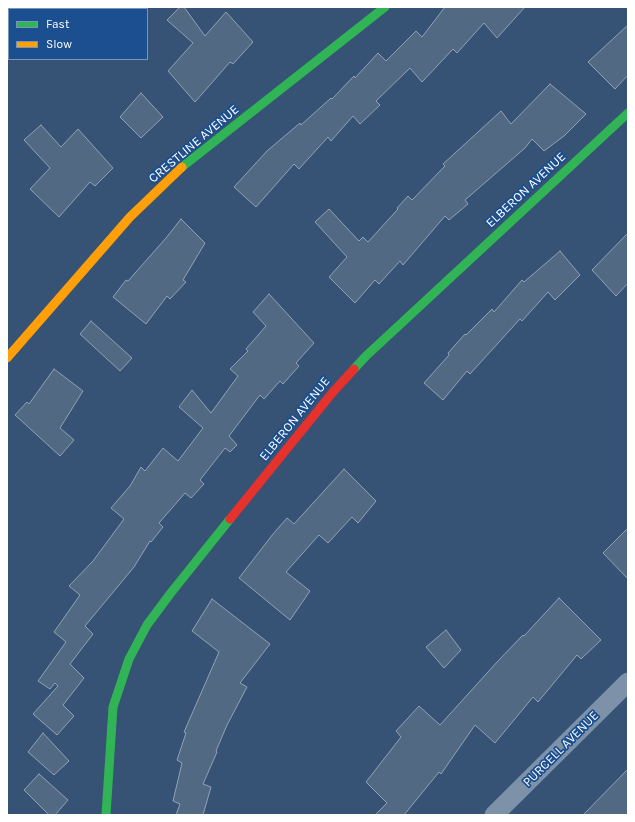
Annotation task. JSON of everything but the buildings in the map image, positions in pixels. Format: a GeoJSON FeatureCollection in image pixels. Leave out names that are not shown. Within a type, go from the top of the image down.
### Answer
{"type":"FeatureCollection","features":[{"type":"Feature","properties":{"kind":"street","name":"CRESTLINE AVENUE"},"geometry":{"type":"LineString","coordinates":[[7,358],[130,217],[182,167],[385,7]]}},
{"type":"Feature","properties":{"kind":"street","name":"ELBERON AVENUE"},"geometry":{"type":"LineString","coordinates":[[106,815],[113,707],[129,658],[148,625],[170,594],[333,392],[366,356],[628,113]]}},
{"type":"Feature","properties":{"kind":"street","name":"PURCELL AVENUE"},"geometry":{"type":"LineString","coordinates":[[494,815],[628,682]]}},
{"type":"Feature","properties":{"kind":"traffic: fast"},"geometry":{"type":"LineString","coordinates":[[182,167],[385,7]]}},
{"type":"Feature","properties":{"kind":"traffic: fast"},"geometry":{"type":"LineString","coordinates":[[354,369],[366,356],[628,113]]}},
{"type":"Feature","properties":{"kind":"traffic: fast"},"geometry":{"type":"LineString","coordinates":[[106,815],[113,707],[129,659],[147,625],[230,519]]}},
{"type":"Feature","properties":{"kind":"traffic: slow"},"geometry":{"type":"LineString","coordinates":[[7,358],[130,217],[182,167]]}},
{"type":"Feature","properties":{"kind":"traffic: jam"},"geometry":{"type":"LineString","coordinates":[[230,519],[333,392],[354,369]]}}]}
